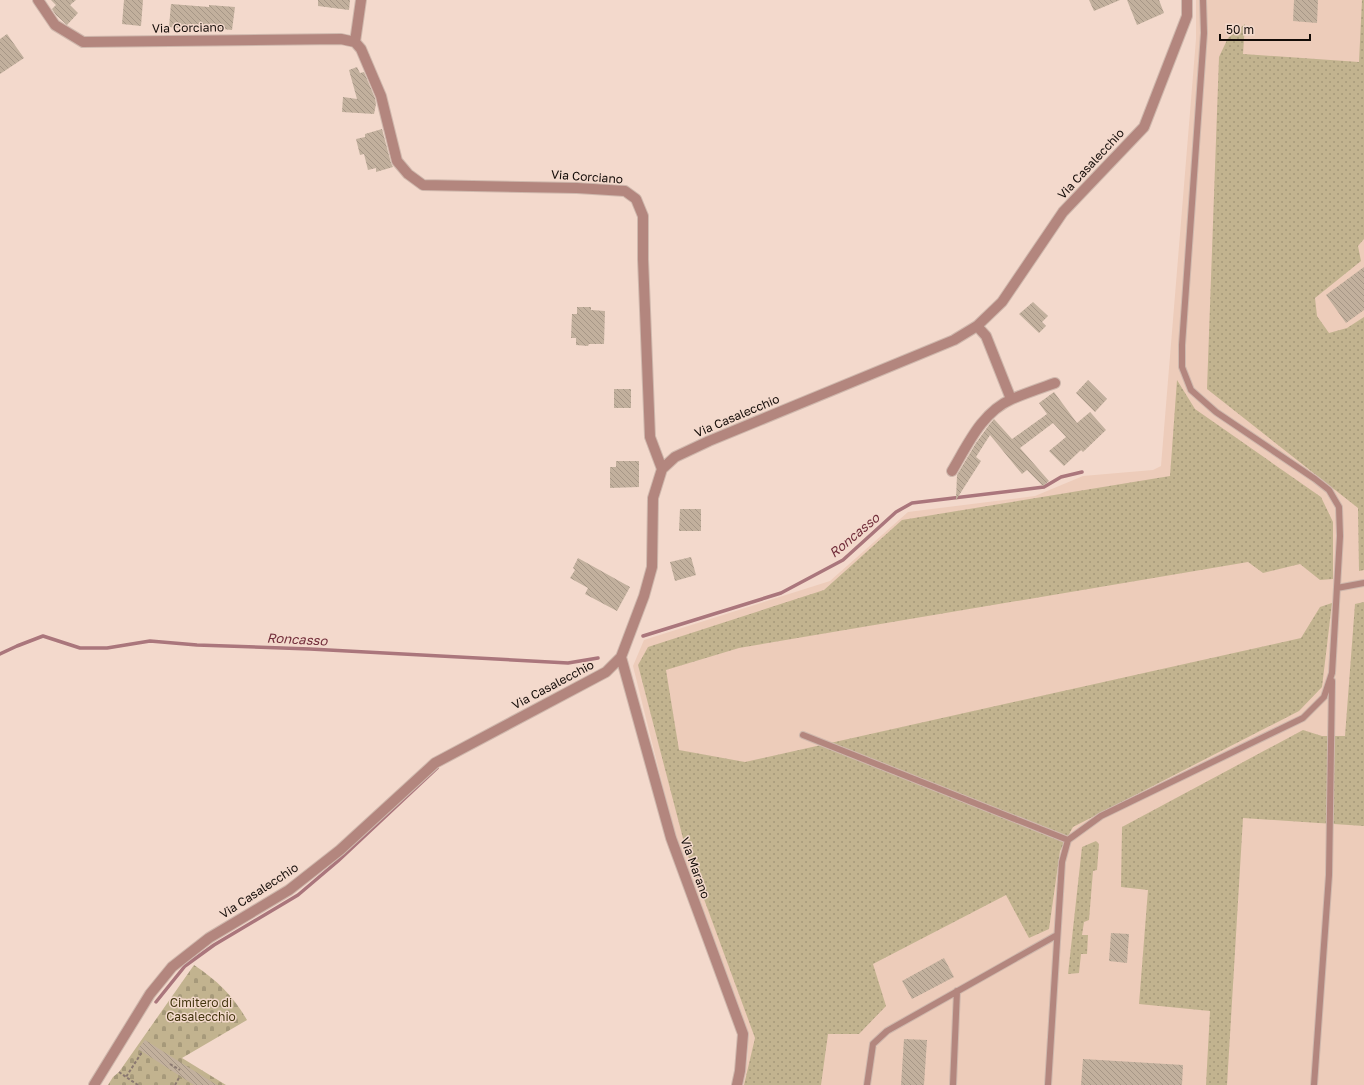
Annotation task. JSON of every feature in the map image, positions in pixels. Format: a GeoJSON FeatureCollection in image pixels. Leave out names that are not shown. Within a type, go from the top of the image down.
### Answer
{"type":"FeatureCollection","features":[{"type":"Feature","properties":{"kind":"street","name":"Via Corciano"},"geometry":{"type":"LineString","coordinates":[[38,0],[55,25],[83,42],[341,39],[355,42],[361,48],[381,96],[397,161],[408,174],[423,185],[577,188],[625,191],[636,200],[643,216],[642,259],[650,437],[662,469]]}},
{"type":"Feature","properties":{"kind":"street"},"geometry":{"type":"LineString","coordinates":[[355,42],[361,0]]}},
{"type":"Feature","properties":{"kind":"street","name":"Via Casalecchio"},"geometry":{"type":"LineString","coordinates":[[94,1085],[150,994],[172,967],[209,938],[289,890],[340,850],[435,763],[606,672],[621,657],[644,596],[652,567],[653,498],[662,469],[675,457],[708,441],[954,340],[978,326],[1002,302],[1063,212],[1144,127],[1187,16],[1187,0]]}},
{"type":"Feature","properties":{"kind":"street"},"geometry":{"type":"LineString","coordinates":[[978,326],[986,336],[1011,399]]}},
{"type":"Feature","properties":{"kind":"street"},"geometry":{"type":"LineString","coordinates":[[952,471],[978,428],[996,409],[1011,399],[1055,383]]}},
{"type":"Feature","properties":{"kind":"street","name":"Via Marano"},"geometry":{"type":"LineString","coordinates":[[621,657],[671,838],[743,1034],[740,1071],[737,1085]]}},
{"type":"Feature","properties":{"kind":"lane"},"geometry":{"type":"LineString","coordinates":[[1203,0],[1204,33],[1182,345],[1182,367],[1191,390],[1216,412],[1316,479],[1329,490],[1338,507],[1340,536],[1332,673],[1329,875],[1314,1085]]}},
{"type":"Feature","properties":{"kind":"lane"},"geometry":{"type":"LineString","coordinates":[[1337,588],[1364,583]]}},
{"type":"Feature","properties":{"kind":"lane"},"geometry":{"type":"LineString","coordinates":[[1048,1085],[1062,862],[1068,840],[1101,816],[1303,718],[1324,697],[1332,673]]}},
{"type":"Feature","properties":{"kind":"lane"},"geometry":{"type":"LineString","coordinates":[[803,734],[1068,840]]}},
{"type":"Feature","properties":{"kind":"lane"},"geometry":{"type":"LineString","coordinates":[[867,1085],[873,1044],[887,1031],[1057,936]]}},
{"type":"Feature","properties":{"kind":"lane"},"geometry":{"type":"LineString","coordinates":[[953,1085],[957,991]]}},
{"type":"Feature","properties":{"kind":"path"},"geometry":{"type":"LineString","coordinates":[[126,1077],[142,1052]]}},
{"type":"Feature","properties":{"kind":"path"},"geometry":{"type":"LineString","coordinates":[[170,1064],[180,1070]]}},
{"type":"Feature","properties":{"kind":"path"},"geometry":{"type":"LineString","coordinates":[[119,1072],[138,1085]]}},
{"type":"Feature","properties":{"kind":"path"},"geometry":{"type":"LineString","coordinates":[[175,1085],[180,1076]]}},
{"type":"Feature","properties":{"kind":"shaded area"},"geometry":{"type":"Polygon","coordinates":[[[1196,0],[1364,0],[1364,1085],[742,1085],[745,1076],[748,1054],[747,1031],[674,831],[633,666],[644,640],[830,581],[908,512],[1035,496],[1083,476],[1153,470],[1161,466],[1196,39],[1196,0]]]}},
{"type":"Feature","properties":{"kind":"green space"},"geometry":{"type":"Polygon","coordinates":[[[1362,0],[1364,0],[1364,239],[1358,246],[1361,261],[1315,298],[1317,316],[1329,333],[1347,328],[1364,317],[1364,570],[1359,571],[1358,508],[1207,389],[1219,57],[1228,38],[1245,24],[1243,54],[1359,62],[1362,0]]]}},
{"type":"Feature","properties":{"kind":"green space"},"geometry":{"type":"Polygon","coordinates":[[[1177,380],[1195,409],[1321,497],[1333,522],[1333,579],[1320,580],[1300,564],[1263,573],[1248,562],[739,648],[666,670],[679,750],[745,762],[1301,638],[1320,607],[1332,603],[1322,687],[1299,711],[1073,827],[1060,851],[1049,929],[1029,938],[1006,895],[873,964],[886,1006],[859,1034],[828,1034],[821,1085],[744,1085],[755,1038],[686,850],[638,665],[648,647],[824,590],[902,520],[1170,476],[1177,380]]]}},
{"type":"Feature","properties":{"kind":"green space"},"geometry":{"type":"Polygon","coordinates":[[[1364,602],[1364,826],[1243,818],[1227,1085],[1206,1085],[1210,1011],[1139,1004],[1148,890],[1121,887],[1122,827],[1303,730],[1322,736],[1345,736],[1355,604],[1364,602]]]}},
{"type":"Feature","properties":{"kind":"green space"},"geometry":{"type":"Polygon","coordinates":[[[1096,841],[1099,844],[1097,870],[1093,871],[1089,920],[1084,922],[1082,935],[1088,935],[1087,954],[1081,954],[1079,973],[1068,974],[1082,847],[1096,841]]]}},
{"type":"Feature","properties":{"kind":"green space","name":"Cimitero di Casalecchio"},"geometry":{"type":"Polygon","coordinates":[[[194,965],[210,977],[230,996],[247,1020],[182,1058],[226,1085],[108,1085],[113,1077],[119,1072],[194,965]]]}},
{"type":"Feature","properties":{"kind":"building"},"geometry":{"type":"Polygon","coordinates":[[[51,0],[76,0],[70,5],[78,13],[67,25],[52,9],[56,5],[51,0]]]}},
{"type":"Feature","properties":{"kind":"building"},"geometry":{"type":"Polygon","coordinates":[[[124,0],[143,0],[141,26],[122,24],[124,0]]]}},
{"type":"Feature","properties":{"kind":"building"},"geometry":{"type":"Polygon","coordinates":[[[318,0],[350,0],[349,10],[318,6],[318,0]]]}},
{"type":"Feature","properties":{"kind":"building"},"geometry":{"type":"Polygon","coordinates":[[[1089,0],[1120,0],[1094,11],[1089,0]]]}},
{"type":"Feature","properties":{"kind":"building"},"geometry":{"type":"Polygon","coordinates":[[[1127,0],[1159,0],[1164,13],[1137,25],[1127,0]]]}},
{"type":"Feature","properties":{"kind":"building"},"geometry":{"type":"Polygon","coordinates":[[[1294,0],[1318,0],[1317,23],[1293,21],[1294,0]]]}},
{"type":"Feature","properties":{"kind":"building"},"geometry":{"type":"Polygon","coordinates":[[[171,4],[209,7],[209,5],[235,7],[232,30],[193,26],[193,29],[169,27],[171,4]]]}},
{"type":"Feature","properties":{"kind":"building"},"geometry":{"type":"Polygon","coordinates":[[[7,34],[24,58],[0,74],[0,39],[7,34]]]}},
{"type":"Feature","properties":{"kind":"building"},"geometry":{"type":"Polygon","coordinates":[[[357,67],[360,73],[364,72],[375,98],[376,104],[374,114],[342,112],[343,97],[357,99],[349,70],[357,67]]]}},
{"type":"Feature","properties":{"kind":"building"},"geometry":{"type":"Polygon","coordinates":[[[382,129],[393,167],[376,172],[376,168],[368,170],[364,154],[360,155],[356,139],[365,137],[365,134],[382,129]]]}},
{"type":"Feature","properties":{"kind":"building"},"geometry":{"type":"Polygon","coordinates":[[[1364,267],[1364,310],[1346,323],[1326,295],[1364,267]]]}},
{"type":"Feature","properties":{"kind":"building"},"geometry":{"type":"Polygon","coordinates":[[[1033,302],[1048,316],[1042,322],[1046,326],[1039,333],[1019,314],[1033,302]]]}},
{"type":"Feature","properties":{"kind":"building"},"geometry":{"type":"Polygon","coordinates":[[[577,307],[591,307],[591,310],[605,311],[604,344],[589,344],[588,346],[576,345],[576,338],[571,338],[572,314],[577,314],[577,307]]]}},
{"type":"Feature","properties":{"kind":"building"},"geometry":{"type":"Polygon","coordinates":[[[1088,380],[1107,399],[1095,412],[1076,393],[1088,380]]]}},
{"type":"Feature","properties":{"kind":"building"},"geometry":{"type":"Polygon","coordinates":[[[614,389],[631,389],[631,408],[614,408],[614,389]]]}},
{"type":"Feature","properties":{"kind":"building"},"geometry":{"type":"Polygon","coordinates":[[[1054,392],[1077,423],[1090,412],[1106,430],[1083,452],[1081,450],[1064,466],[1049,451],[1066,437],[1053,423],[1020,448],[1049,481],[1043,486],[1027,470],[1022,474],[990,435],[976,457],[981,461],[956,500],[957,475],[976,443],[994,419],[1012,439],[1047,414],[1039,403],[1054,392]]]}},
{"type":"Feature","properties":{"kind":"building"},"geometry":{"type":"Polygon","coordinates":[[[616,461],[639,461],[639,487],[610,488],[610,467],[616,467],[616,461]]]}},
{"type":"Feature","properties":{"kind":"building"},"geometry":{"type":"Polygon","coordinates":[[[680,509],[701,509],[701,531],[679,531],[680,509]]]}},
{"type":"Feature","properties":{"kind":"building"},"geometry":{"type":"Polygon","coordinates":[[[691,557],[696,575],[675,581],[670,562],[691,557]]]}},
{"type":"Feature","properties":{"kind":"building"},"geometry":{"type":"Polygon","coordinates":[[[578,558],[630,587],[617,611],[585,594],[588,588],[570,578],[575,570],[573,568],[578,558]]]}},
{"type":"Feature","properties":{"kind":"building"},"geometry":{"type":"Polygon","coordinates":[[[1111,933],[1129,934],[1127,963],[1109,961],[1111,933]]]}},
{"type":"Feature","properties":{"kind":"building"},"geometry":{"type":"Polygon","coordinates":[[[944,958],[954,977],[912,999],[902,981],[944,958]]]}},
{"type":"Feature","properties":{"kind":"building"},"geometry":{"type":"Polygon","coordinates":[[[904,1039],[927,1040],[924,1085],[901,1085],[904,1039]]]}},
{"type":"Feature","properties":{"kind":"building"},"geometry":{"type":"Polygon","coordinates":[[[145,1040],[217,1085],[194,1085],[138,1049],[145,1040]]]}},
{"type":"Feature","properties":{"kind":"building"},"geometry":{"type":"Polygon","coordinates":[[[1083,1059],[1183,1065],[1182,1085],[1081,1085],[1083,1059]]]}},
{"type":"Feature","properties":{"kind":"waterway","name":"Roncasso"},"geometry":{"type":"LineString","coordinates":[[643,636],[781,593],[843,560],[896,512],[912,503],[1044,487],[1061,477],[1082,472]]}},
{"type":"Feature","properties":{"kind":"waterway","name":"Roncasso"},"geometry":{"type":"LineString","coordinates":[[0,654],[43,636],[80,648],[107,648],[150,641],[197,645],[310,649],[568,663],[598,658]]}},
{"type":"Feature","properties":{"kind":"waterway","name":"Roncasso"},"geometry":{"type":"LineString","coordinates":[[156,1002],[185,966],[214,945],[298,895],[338,861],[437,768]]}}]}
